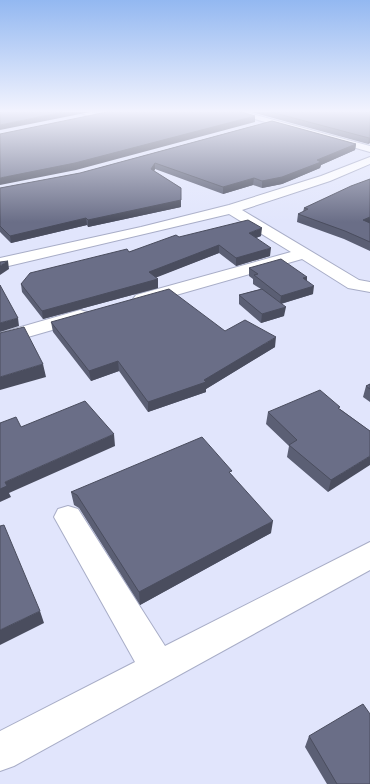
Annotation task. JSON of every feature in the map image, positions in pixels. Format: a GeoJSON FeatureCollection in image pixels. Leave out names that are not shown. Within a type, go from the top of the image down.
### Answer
{"type":"FeatureCollection","features":[{"type":"Feature","properties":{"kind":"street"},"geometry":{"type":"LineString","coordinates":[[0,263],[231,209],[292,192],[370,160]]}},
{"type":"Feature","properties":{"kind":"street"},"geometry":{"type":"LineString","coordinates":[[231,209],[354,284],[370,286]]}},
{"type":"Feature","properties":{"kind":"street"},"geometry":{"type":"LineString","coordinates":[[129,303],[303,254]]}},
{"type":"Feature","properties":{"kind":"street"},"geometry":{"type":"LineString","coordinates":[[0,339],[98,311]]}},
{"type":"Feature","properties":{"kind":"street"},"geometry":{"type":"LineString","coordinates":[[68,517],[158,668]]}},
{"type":"Feature","properties":{"kind":"street"},"geometry":{"type":"LineString","coordinates":[[0,752],[370,555]]}},
{"type":"Feature","properties":{"kind":"building"},"geometry":{"type":"Polygon","coordinates":[[[0,149],[130,149],[75,163],[0,178],[0,149]]]}},
{"type":"Feature","properties":{"kind":"building"},"geometry":{"type":"Polygon","coordinates":[[[170,149],[345,149],[317,160],[321,162],[282,177],[262,181],[254,178],[223,187],[155,163],[151,169],[181,188],[181,200],[88,220],[86,218],[10,236],[0,226],[0,188],[80,173],[170,149]]]}},
{"type":"Feature","properties":{"kind":"building"},"geometry":{"type":"Polygon","coordinates":[[[370,179],[370,217],[363,220],[370,223],[370,242],[298,214],[308,209],[304,208],[351,186],[370,179]]]}},
{"type":"Feature","properties":{"kind":"building"},"geometry":{"type":"Polygon","coordinates":[[[248,220],[262,228],[249,233],[271,248],[236,258],[219,245],[149,272],[158,279],[42,311],[21,284],[30,273],[127,249],[129,252],[176,235],[179,237],[248,220]]]}},
{"type":"Feature","properties":{"kind":"building"},"geometry":{"type":"Polygon","coordinates":[[[281,259],[307,277],[303,278],[314,286],[281,296],[254,275],[258,274],[249,268],[281,259]]]}},
{"type":"Feature","properties":{"kind":"building"},"geometry":{"type":"Polygon","coordinates":[[[8,261],[0,266],[0,262],[8,261]]]}},
{"type":"Feature","properties":{"kind":"building"},"geometry":{"type":"Polygon","coordinates":[[[0,285],[18,318],[0,323],[0,285]]]}},
{"type":"Feature","properties":{"kind":"building"},"geometry":{"type":"Polygon","coordinates":[[[169,289],[225,331],[245,320],[276,337],[204,380],[206,382],[148,402],[118,361],[89,371],[51,322],[169,289]]]}},
{"type":"Feature","properties":{"kind":"building"},"geometry":{"type":"Polygon","coordinates":[[[262,289],[286,307],[262,314],[239,295],[262,289]]]}},
{"type":"Feature","properties":{"kind":"building"},"geometry":{"type":"Polygon","coordinates":[[[24,327],[43,364],[0,377],[0,333],[24,327]]]}},
{"type":"Feature","properties":{"kind":"building"},"geometry":{"type":"Polygon","coordinates":[[[320,390],[340,407],[338,408],[370,431],[370,456],[331,480],[289,445],[297,440],[268,412],[320,390]]]}},
{"type":"Feature","properties":{"kind":"building"},"geometry":{"type":"Polygon","coordinates":[[[85,401],[114,434],[5,482],[7,486],[0,489],[0,423],[16,417],[21,427],[85,401]]]}},
{"type":"Feature","properties":{"kind":"building"},"geometry":{"type":"Polygon","coordinates":[[[202,437],[232,471],[229,472],[273,521],[139,592],[77,495],[71,492],[202,437]]]}},
{"type":"Feature","properties":{"kind":"building"},"geometry":{"type":"Polygon","coordinates":[[[4,525],[40,611],[0,630],[0,526],[4,525]]]}},
{"type":"Feature","properties":{"kind":"building"},"geometry":{"type":"Polygon","coordinates":[[[363,704],[370,714],[370,784],[337,784],[309,736],[363,704]]]}}]}
